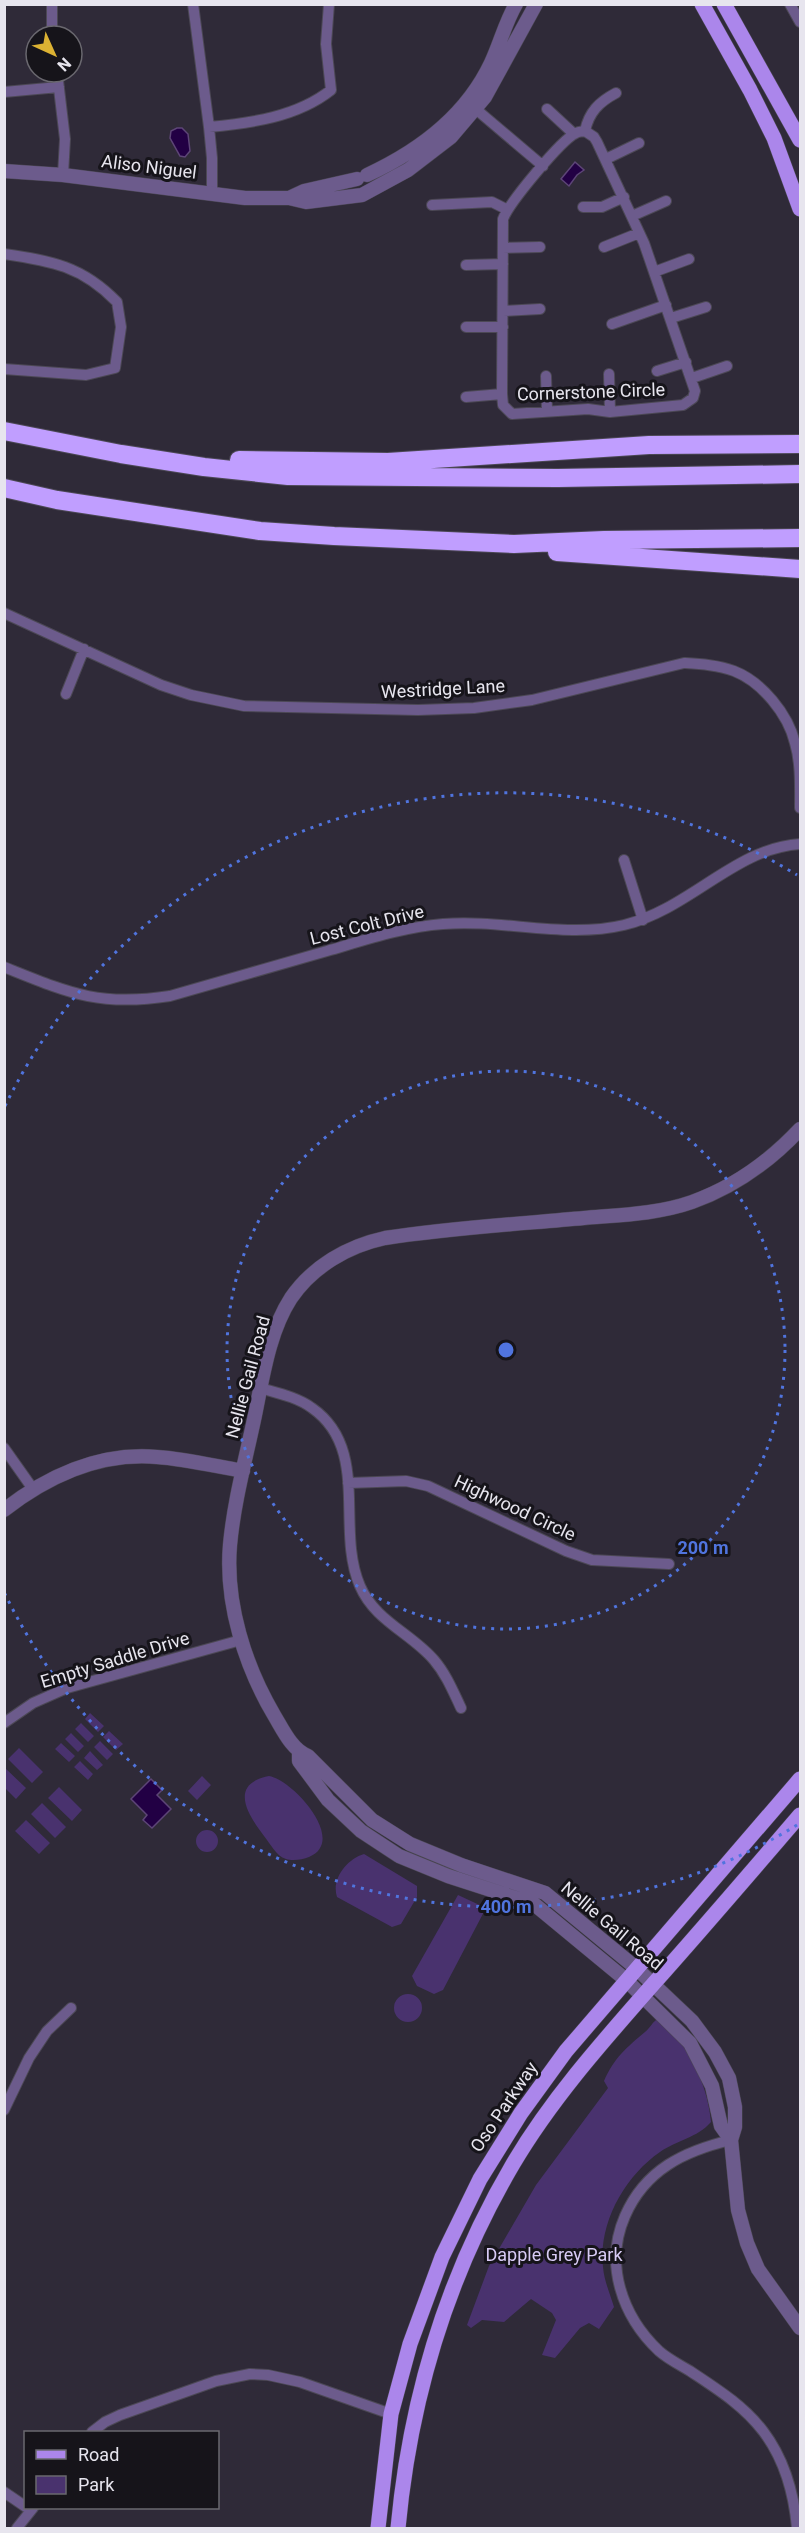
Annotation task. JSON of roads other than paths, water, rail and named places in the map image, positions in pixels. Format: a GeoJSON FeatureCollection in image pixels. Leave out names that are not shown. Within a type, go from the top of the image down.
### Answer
{"type":"FeatureCollection","features":[{"type":"Feature","properties":{"kind":"highway"},"geometry":{"type":"LineString","coordinates":[[4,431],[121,454],[204,467],[288,476],[523,478],[801,474]]}},
{"type":"Feature","properties":{"kind":"highway"},"geometry":{"type":"LineString","coordinates":[[121,454],[260,460],[388,462],[649,446],[801,444]]}},
{"type":"Feature","properties":{"kind":"highway"},"geometry":{"type":"LineString","coordinates":[[4,488],[57,500],[260,531],[514,544],[604,540],[801,538]]}},
{"type":"Feature","properties":{"kind":"highway"},"geometry":{"type":"LineString","coordinates":[[514,544],[548,551],[801,569]]}},
{"type":"Feature","properties":{"kind":"main road"},"geometry":{"type":"LineString","coordinates":[[702,4],[774,138],[801,208]]}},
{"type":"Feature","properties":{"kind":"main road"},"geometry":{"type":"LineString","coordinates":[[724,4],[801,140]]}},
{"type":"Feature","properties":{"kind":"main road","name":"Oso Parkway"},"geometry":{"type":"LineString","coordinates":[[378,2529],[392,2414],[423,2304],[447,2247],[480,2179],[543,2080],[631,1974],[801,1779]]}},
{"type":"Feature","properties":{"kind":"main road"},"geometry":{"type":"LineString","coordinates":[[398,2529],[407,2451],[415,2409],[436,2336],[452,2288],[508,2173],[542,2120],[583,2066],[801,1815]]}},
{"type":"Feature","properties":{"kind":"street"},"geometry":{"type":"LineString","coordinates":[[52,4],[52,24]]}},
{"type":"Feature","properties":{"kind":"street"},"geometry":{"type":"LineString","coordinates":[[193,4],[209,127],[212,192]]}},
{"type":"Feature","properties":{"kind":"street"},"geometry":{"type":"LineString","coordinates":[[209,127],[269,119],[320,99],[331,90],[326,44],[329,4]]}},
{"type":"Feature","properties":{"kind":"street","name":"Aliso Niguel"},"geometry":{"type":"LineString","coordinates":[[471,105],[516,4]]}},
{"type":"Feature","properties":{"kind":"street","name":"Aliso Niguel"},"geometry":{"type":"LineString","coordinates":[[4,171],[63,175],[246,198],[289,198],[306,202],[339,200],[362,195],[390,181],[425,151],[496,78],[536,4]]}},
{"type":"Feature","properties":{"kind":"street"},"geometry":{"type":"LineString","coordinates":[[790,4],[801,22]]}},
{"type":"Feature","properties":{"kind":"street"},"geometry":{"type":"LineString","coordinates":[[59,84],[65,139],[63,175]]}},
{"type":"Feature","properties":{"kind":"street"},"geometry":{"type":"LineString","coordinates":[[4,92],[59,87]]}},
{"type":"Feature","properties":{"kind":"street"},"geometry":{"type":"LineString","coordinates":[[432,205],[492,202],[506,209],[574,134],[585,131],[587,120],[595,108],[616,93]]}},
{"type":"Feature","properties":{"kind":"street"},"geometry":{"type":"LineString","coordinates":[[471,105],[543,166]]}},
{"type":"Feature","properties":{"kind":"street"},"geometry":{"type":"LineString","coordinates":[[547,109],[574,134]]}},
{"type":"Feature","properties":{"kind":"street","name":"Cornerstone Circle"},"geometry":{"type":"LineString","coordinates":[[506,209],[503,219],[502,248],[503,405],[512,414],[588,409],[610,412],[683,405],[693,398],[695,391],[692,378],[639,233],[594,136],[585,131]]}},
{"type":"Feature","properties":{"kind":"street"},"geometry":{"type":"LineString","coordinates":[[606,159],[639,143]]}},
{"type":"Feature","properties":{"kind":"street","name":"Aliso Niguel"},"geometry":{"type":"LineString","coordinates":[[289,198],[304,191],[362,177],[425,151]]}},
{"type":"Feature","properties":{"kind":"street"},"geometry":{"type":"LineString","coordinates":[[583,207],[602,207],[624,197]]}},
{"type":"Feature","properties":{"kind":"street"},"geometry":{"type":"LineString","coordinates":[[632,216],[666,201]]}},
{"type":"Feature","properties":{"kind":"street"},"geometry":{"type":"LineString","coordinates":[[604,247],[639,233]]}},
{"type":"Feature","properties":{"kind":"street"},"geometry":{"type":"LineString","coordinates":[[502,248],[540,247]]}},
{"type":"Feature","properties":{"kind":"street"},"geometry":{"type":"LineString","coordinates":[[4,254],[71,267],[88,277],[117,302],[121,327],[116,368],[86,375],[4,369]]}},
{"type":"Feature","properties":{"kind":"street"},"geometry":{"type":"LineString","coordinates":[[654,272],[690,259]]}},
{"type":"Feature","properties":{"kind":"street"},"geometry":{"type":"LineString","coordinates":[[466,265],[503,264]]}},
{"type":"Feature","properties":{"kind":"street"},"geometry":{"type":"LineString","coordinates":[[612,324],[666,305]]}},
{"type":"Feature","properties":{"kind":"street"},"geometry":{"type":"LineString","coordinates":[[671,318],[706,307]]}},
{"type":"Feature","properties":{"kind":"street"},"geometry":{"type":"LineString","coordinates":[[503,310],[540,309]]}},
{"type":"Feature","properties":{"kind":"street"},"geometry":{"type":"LineString","coordinates":[[466,327],[503,327]]}},
{"type":"Feature","properties":{"kind":"street"},"geometry":{"type":"LineString","coordinates":[[657,371],[686,362]]}},
{"type":"Feature","properties":{"kind":"street"},"geometry":{"type":"LineString","coordinates":[[692,378],[727,366]]}},
{"type":"Feature","properties":{"kind":"street"},"geometry":{"type":"LineString","coordinates":[[609,374],[610,412]]}},
{"type":"Feature","properties":{"kind":"street"},"geometry":{"type":"LineString","coordinates":[[546,376],[547,411]]}},
{"type":"Feature","properties":{"kind":"street"},"geometry":{"type":"LineString","coordinates":[[466,397],[502,394]]}},
{"type":"Feature","properties":{"kind":"street","name":"Westridge Lane"},"geometry":{"type":"LineString","coordinates":[[4,613],[134,674],[181,692],[221,703],[267,708],[418,710],[474,708],[532,700],[684,663],[708,664],[735,671],[755,684],[784,717],[795,743],[801,808]]}},
{"type":"Feature","properties":{"kind":"street"},"geometry":{"type":"LineString","coordinates":[[66,694],[84,650]]}},
{"type":"Feature","properties":{"kind":"street","name":"Lost Colt Drive"},"geometry":{"type":"LineString","coordinates":[[4,967],[64,992],[90,998],[141,1000],[170,996],[412,928],[476,922],[584,930],[623,925],[643,920],[679,903],[763,851],[785,845],[801,844]]}},
{"type":"Feature","properties":{"kind":"street"},"geometry":{"type":"LineString","coordinates":[[624,860],[643,920]]}},
{"type":"Feature","properties":{"kind":"street","name":"Nellie Gail Road"},"geometry":{"type":"LineString","coordinates":[[801,1130],[755,1169],[725,1187],[691,1202],[641,1213],[406,1234],[354,1247],[316,1271],[292,1298],[274,1333],[260,1388],[230,1547],[231,1586],[241,1640],[257,1684],[299,1752],[299,1761],[328,1800],[361,1831],[399,1856],[448,1876],[534,1904],[631,1974],[648,1990],[690,2043],[712,2086],[722,2126],[730,2140],[738,2210],[747,2243],[758,2269],[801,2328]]}},
{"type":"Feature","properties":{"kind":"street"},"geometry":{"type":"LineString","coordinates":[[260,1388],[297,1400],[312,1408],[335,1432],[344,1449],[347,1464],[350,1544],[360,1586],[370,1603],[383,1618],[434,1660],[448,1680],[461,1708]]}},
{"type":"Feature","properties":{"kind":"street"},"geometry":{"type":"LineString","coordinates":[[4,1448],[33,1489]]}},
{"type":"Feature","properties":{"kind":"street"},"geometry":{"type":"LineString","coordinates":[[4,1510],[33,1489],[76,1468],[136,1457],[181,1460],[243,1471]]}},
{"type":"Feature","properties":{"kind":"street","name":"Highwood Circle"},"geometry":{"type":"LineString","coordinates":[[348,1483],[406,1481],[428,1486],[566,1551],[592,1560],[669,1564]]}},
{"type":"Feature","properties":{"kind":"street","name":"Empty Saddle Drive"},"geometry":{"type":"LineString","coordinates":[[4,1723],[33,1703],[66,1688],[241,1640]]}},
{"type":"Feature","properties":{"kind":"street"},"geometry":{"type":"LineString","coordinates":[[4,2110],[29,2058],[47,2031],[71,2008]]}},
{"type":"Feature","properties":{"kind":"street"},"geometry":{"type":"LineString","coordinates":[[730,2140],[706,2146],[673,2160],[644,2184],[631,2202],[623,2221],[615,2261],[617,2282],[623,2301],[634,2320],[660,2352],[725,2394],[744,2409],[763,2431],[788,2478],[795,2507],[797,2529]]}},
{"type":"Feature","properties":{"kind":"street"},"geometry":{"type":"LineString","coordinates":[[94,2431],[105,2422],[120,2415],[216,2381],[250,2374],[268,2374],[300,2382],[392,2414]]}},
{"type":"Feature","properties":{"kind":"street"},"geometry":{"type":"LineString","coordinates":[[4,2492],[24,2505]]}},
{"type":"Feature","properties":{"kind":"street"},"geometry":{"type":"LineString","coordinates":[[17,2529],[28,2509]]}},
{"type":"Feature","properties":{"kind":"park label","name":"Dapple Grey Park"},"geometry":{"type":"Point","coordinates":[554,2255]}}]}
